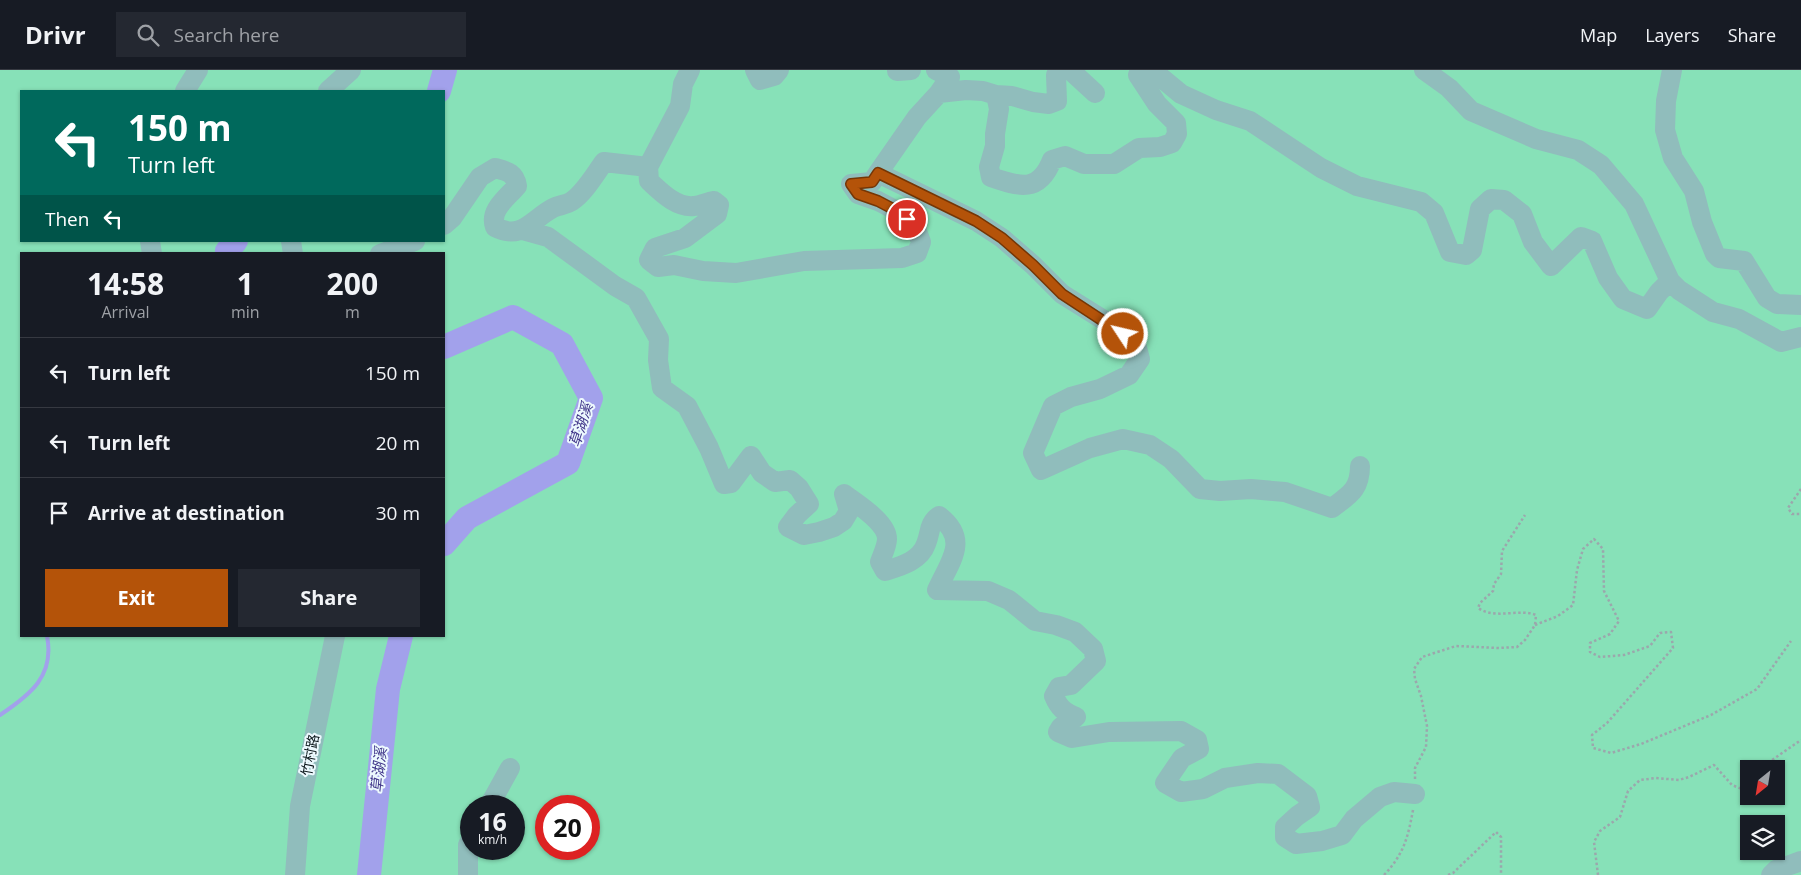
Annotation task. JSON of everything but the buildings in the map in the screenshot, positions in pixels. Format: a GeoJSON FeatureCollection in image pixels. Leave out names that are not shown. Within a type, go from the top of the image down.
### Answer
{"type":"FeatureCollection","features":[{"type":"Feature","properties":{"kind":"street"},"geometry":{"type":"LineString","coordinates":[[186,90],[198,70]]}},
{"type":"Feature","properties":{"kind":"street"},"geometry":{"type":"LineString","coordinates":[[329,90],[350,70]]}},
{"type":"Feature","properties":{"kind":"street"},"geometry":{"type":"LineString","coordinates":[[690,70],[683,84],[680,106],[648,167],[650,181],[679,204],[693,206],[714,201],[719,205],[717,214],[685,238],[655,248],[649,260],[658,267],[674,265],[736,273],[804,261],[902,258],[918,253],[921,242],[915,226],[899,212],[878,201],[858,194],[851,184],[872,182],[917,117],[939,94],[950,77],[936,70]]}},
{"type":"Feature","properties":{"kind":"street"},"geometry":{"type":"LineString","coordinates":[[755,70],[760,80],[774,76],[779,70]]}},
{"type":"Feature","properties":{"kind":"street"},"geometry":{"type":"LineString","coordinates":[[898,70],[911,70]]}},
{"type":"Feature","properties":{"kind":"street"},"geometry":{"type":"LineString","coordinates":[[939,94],[966,90],[983,91],[1049,104],[1057,101],[1056,75],[1059,70]]}},
{"type":"Feature","properties":{"kind":"street"},"geometry":{"type":"LineString","coordinates":[[1070,70],[1095,93]]}},
{"type":"Feature","properties":{"kind":"street"},"geometry":{"type":"LineString","coordinates":[[996,94],[999,109],[994,134],[995,146],[989,168],[991,177],[1003,181],[1028,185],[1034,184],[1045,172],[1052,160],[1065,156],[1084,164],[1114,164],[1139,148],[1160,147],[1172,143],[1176,134],[1176,123],[1158,104],[1138,75],[1152,70],[1181,94],[1216,110],[1250,121],[1321,168],[1357,186],[1421,202],[1434,213],[1450,252],[1466,255],[1472,250],[1480,209],[1491,199],[1504,200],[1522,214],[1534,242],[1551,266],[1581,237],[1592,241],[1608,278],[1624,299],[1647,309],[1659,292],[1670,281]]}},
{"type":"Feature","properties":{"kind":"street"},"geometry":{"type":"LineString","coordinates":[[1424,70],[1449,88],[1471,111],[1536,139],[1578,150],[1601,165],[1634,204],[1670,281],[1679,290],[1713,312],[1739,319],[1781,342],[1801,336]]}},
{"type":"Feature","properties":{"kind":"street"},"geometry":{"type":"LineString","coordinates":[[1672,70],[1666,101],[1666,130],[1673,158],[1694,191],[1702,222],[1715,254],[1719,258],[1744,261],[1767,298],[1777,304],[1801,305]]}},
{"type":"Feature","properties":{"kind":"street"},"geometry":{"type":"LineString","coordinates":[[523,230],[553,208],[571,201],[604,162],[648,167]]}},
{"type":"Feature","properties":{"kind":"street"},"geometry":{"type":"LineString","coordinates":[[445,224],[452,218],[480,177],[495,168],[511,173],[516,179],[517,186],[494,212],[492,220],[495,227],[505,232],[523,230],[548,237],[615,286],[636,298],[659,339],[658,360],[662,388],[687,406],[703,434],[724,484],[731,483],[751,456],[762,473],[775,482],[790,480],[799,488],[809,504],[788,527],[804,535],[834,528],[843,521],[849,511],[844,494],[883,526],[887,539],[880,562],[885,571],[904,565],[917,558],[926,546],[932,522],[939,516],[948,523],[955,534],[956,549],[938,590],[988,591],[1009,600],[1034,621],[1056,625],[1075,632],[1093,649],[1096,661],[1070,685],[1059,687],[1054,696],[1059,707],[1064,712],[1076,717],[1061,727],[1058,732],[1072,738],[1109,732],[1181,731],[1197,740],[1199,749],[1182,758],[1165,783],[1181,792],[1203,789],[1225,778],[1258,773],[1278,774],[1307,796],[1310,808],[1296,816],[1285,827],[1285,837],[1296,844],[1322,841],[1342,835],[1354,819],[1380,797],[1394,792],[1415,794]]}},
{"type":"Feature","properties":{"kind":"street"},"geometry":{"type":"LineString","coordinates":[[878,173],[976,221],[1002,238],[1062,294],[1110,324],[1136,344],[1140,360],[1129,375],[1100,389],[1071,397],[1053,406],[1033,453],[1041,470],[1090,448],[1123,439],[1150,445],[1171,459],[1200,489],[1220,491],[1251,489],[1285,492],[1332,508],[1350,495],[1360,478],[1360,466]]}},
{"type":"Feature","properties":{"kind":"street"},"geometry":{"type":"LineString","coordinates":[[385,252],[412,242]]}},
{"type":"Feature","properties":{"kind":"street","name":"竹村路"},"geometry":{"type":"LineString","coordinates":[[294,875],[300,806],[335,637]]}},
{"type":"Feature","properties":{"kind":"street"},"geometry":{"type":"LineString","coordinates":[[495,795],[510,768]]}},
{"type":"Feature","properties":{"kind":"street"},"geometry":{"type":"LineString","coordinates":[[468,860],[468,875]]}},
{"type":"Feature","properties":{"kind":"street"},"geometry":{"type":"LineString","coordinates":[[1771,875],[1776,870],[1801,862]]}},
{"type":"Feature","properties":{"kind":"path"},"geometry":{"type":"LineString","coordinates":[[1801,489],[1788,508],[1792,514],[1801,514]]}},
{"type":"Feature","properties":{"kind":"path"},"geometry":{"type":"LineString","coordinates":[[1384,875],[1397,862],[1408,837],[1415,794],[1415,768],[1426,747],[1427,726],[1414,668],[1422,657],[1456,646],[1517,647],[1525,640],[1535,624],[1536,615],[1530,613],[1484,612],[1478,608],[1493,591],[1494,584],[1501,574],[1502,551],[1526,515]]}},
{"type":"Feature","properties":{"kind":"path"},"geometry":{"type":"LineString","coordinates":[[1535,624],[1558,616],[1573,605],[1583,549],[1594,539],[1603,549],[1604,592],[1618,621],[1610,634],[1590,643],[1590,652],[1600,657],[1624,655],[1650,646],[1660,633],[1670,632],[1673,648],[1607,723],[1592,735],[1593,748],[1610,753],[1641,744],[1711,715],[1757,689],[1792,641]]}},
{"type":"Feature","properties":{"kind":"path"},"geometry":{"type":"LineString","coordinates":[[1772,760],[1801,740]]}},
{"type":"Feature","properties":{"kind":"path"},"geometry":{"type":"LineString","coordinates":[[1598,875],[1594,842],[1600,831],[1620,817],[1628,791],[1640,780],[1656,778],[1679,780],[1714,764],[1732,786],[1740,789]]}},
{"type":"Feature","properties":{"kind":"path"},"geometry":{"type":"LineString","coordinates":[[1448,875],[1453,873],[1496,832],[1501,837],[1501,875]]}},
{"type":"Feature","properties":{"kind":"green space"},"geometry":{"type":"Polygon","coordinates":[[[0,70],[1801,70],[1801,875],[0,875],[0,70]]]}},
{"type":"Feature","properties":{"kind":"waterway","name":"草湖溪"},"geometry":{"type":"LineString","coordinates":[[439,90],[445,70]]}},
{"type":"Feature","properties":{"kind":"waterway","name":"草湖溪"},"geometry":{"type":"LineString","coordinates":[[227,252],[235,242]]}},
{"type":"Feature","properties":{"kind":"waterway","name":"草湖溪"},"geometry":{"type":"LineString","coordinates":[[445,347],[513,317],[562,344],[591,398],[568,463],[467,518],[445,543]]}},
{"type":"Feature","properties":{"kind":"waterway","name":"草湖溪"},"geometry":{"type":"LineString","coordinates":[[0,715],[21,700],[38,683],[44,673],[47,662],[49,650],[47,637]]}},
{"type":"Feature","properties":{"kind":"waterway","name":"草湖溪"},"geometry":{"type":"LineString","coordinates":[[369,875],[388,689],[401,637]]}},
{"type":"Feature","properties":{"kind":"route"},"geometry":{"type":"LineString","coordinates":[[907,219],[899,212],[878,201],[858,194],[851,184],[872,182],[878,173],[976,221],[1002,238],[1062,294],[1123,334]]}}]}
